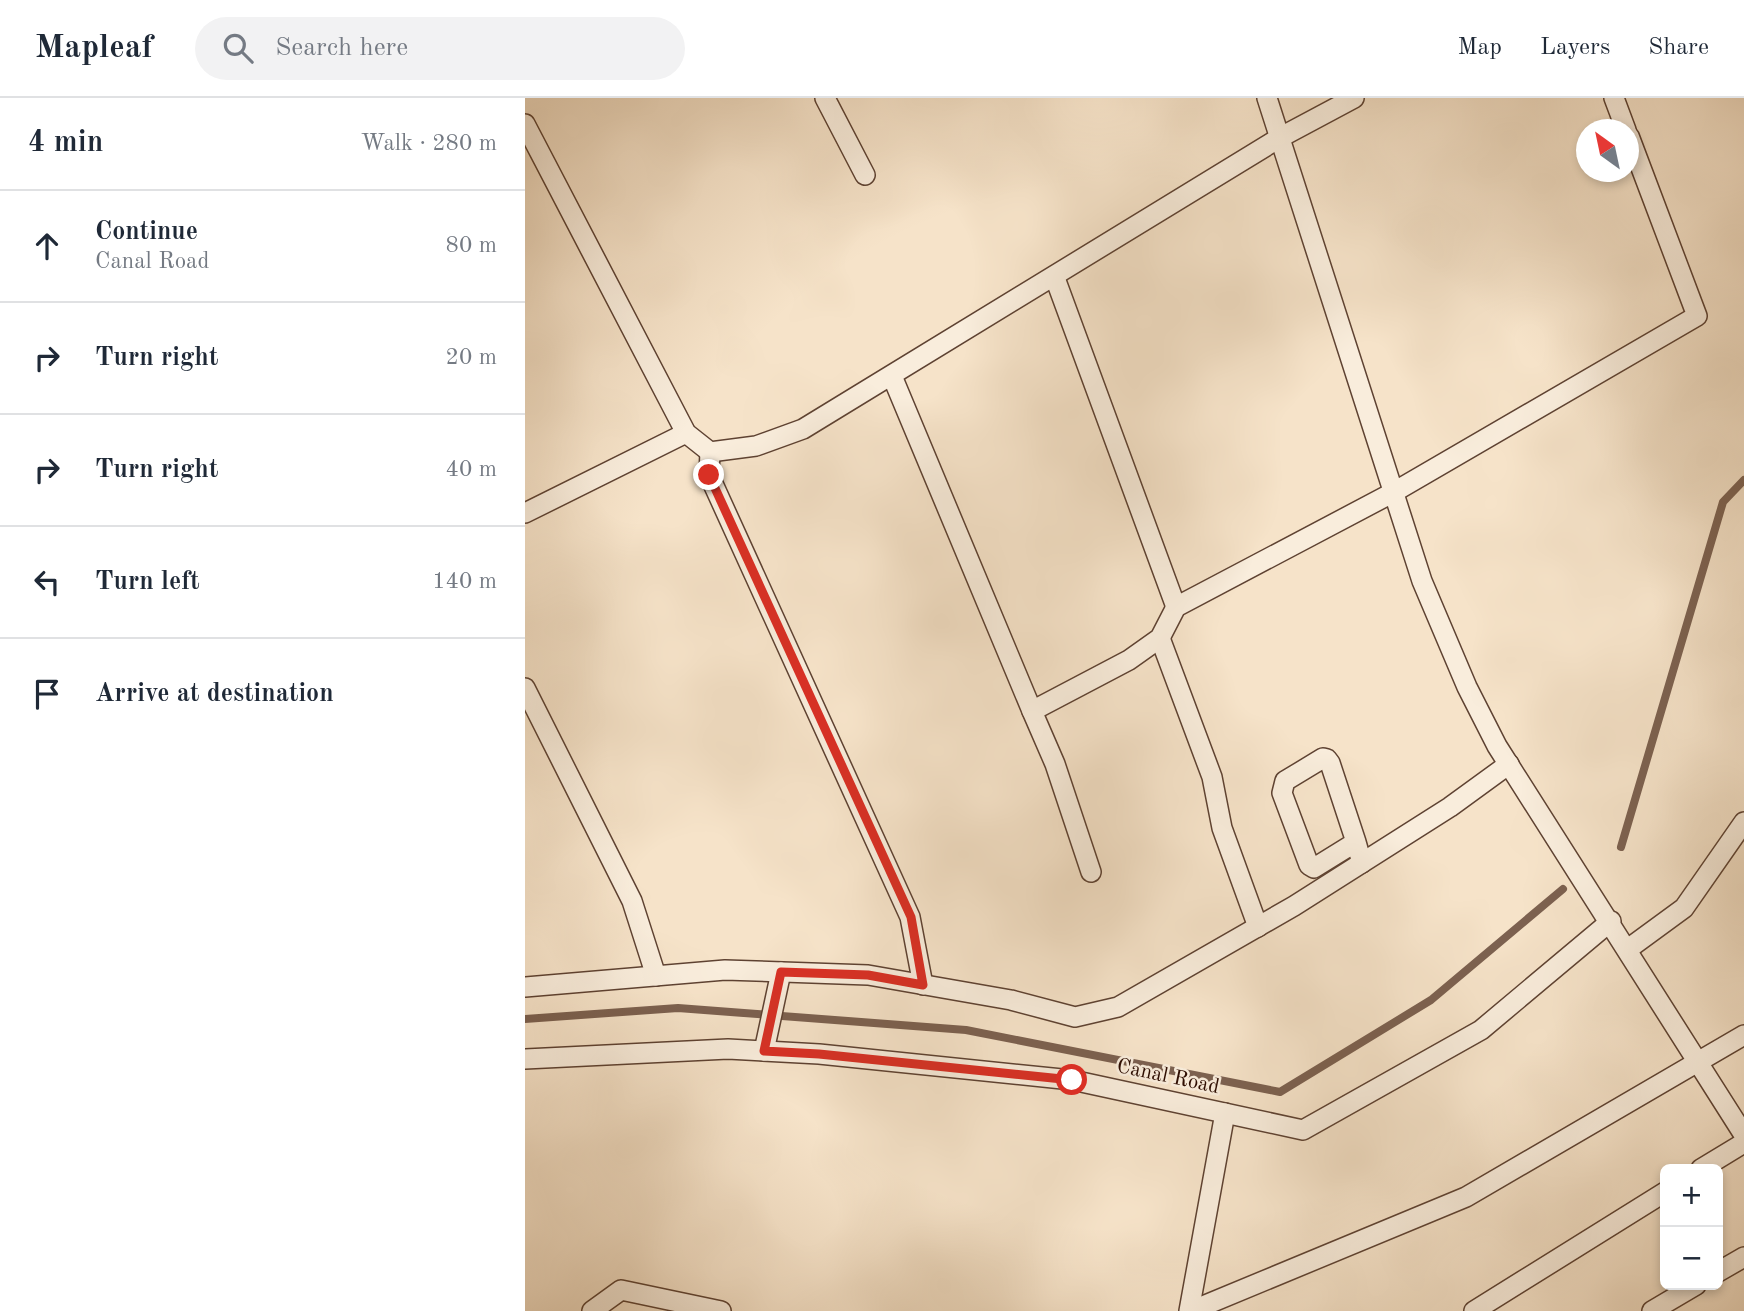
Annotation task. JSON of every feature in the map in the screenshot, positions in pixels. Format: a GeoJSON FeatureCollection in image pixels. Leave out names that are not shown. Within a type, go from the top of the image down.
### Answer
{"type":"FeatureCollection","features":[{"type":"Feature","properties":{"kind":"street"},"geometry":{"type":"LineString","coordinates":[[825,98],[865,175]]}},
{"type":"Feature","properties":{"kind":"street"},"geometry":{"type":"LineString","coordinates":[[1267,98],[1422,581],[1467,687],[1509,764],[1611,921],[1744,1135]]}},
{"type":"Feature","properties":{"kind":"street"},"geometry":{"type":"LineString","coordinates":[[525,124],[686,433],[710,452],[756,446],[803,429],[1055,278],[1281,137],[1354,98]]}},
{"type":"Feature","properties":{"kind":"street"},"geometry":{"type":"LineString","coordinates":[[1614,98],[1622,119]]}},
{"type":"Feature","properties":{"kind":"street"},"geometry":{"type":"LineString","coordinates":[[1032,711],[1129,660],[1160,638],[1176,607],[1394,492],[1697,316],[1639,162]]}},
{"type":"Feature","properties":{"kind":"street"},"geometry":{"type":"LineString","coordinates":[[1055,278],[1176,607]]}},
{"type":"Feature","properties":{"kind":"street"},"geometry":{"type":"LineString","coordinates":[[892,376],[1055,764],[1091,872]]}},
{"type":"Feature","properties":{"kind":"street"},"geometry":{"type":"LineString","coordinates":[[525,513],[686,433]]}},
{"type":"Feature","properties":{"kind":"street"},"geometry":{"type":"LineString","coordinates":[[710,452],[709,475],[911,917],[923,985]]}},
{"type":"Feature","properties":{"kind":"street"},"geometry":{"type":"LineString","coordinates":[[1160,638],[1212,777],[1222,828],[1258,926]]}},
{"type":"Feature","properties":{"kind":"street"},"geometry":{"type":"LineString","coordinates":[[525,688],[632,901],[656,976]]}},
{"type":"Feature","properties":{"kind":"street"},"geometry":{"type":"LineString","coordinates":[[1356,842],[1321,866],[1314,868],[1309,865],[1282,793],[1285,781],[1323,758],[1327,759],[1356,842],[1362,863]]}},
{"type":"Feature","properties":{"kind":"street"},"geometry":{"type":"LineString","coordinates":[[525,987],[725,970],[868,975],[1011,1000],[1075,1017],[1118,1007],[1258,926],[1450,807],[1509,764]]}},
{"type":"Feature","properties":{"kind":"street"},"geometry":{"type":"LineString","coordinates":[[1628,949],[1684,908],[1736,846],[1744,822]]}},
{"type":"Feature","properties":{"kind":"street","name":"Canal Road"},"geometry":{"type":"LineString","coordinates":[[525,1059],[728,1049],[819,1054],[1072,1080],[1303,1130],[1481,1030],[1611,921]]}},
{"type":"Feature","properties":{"kind":"street"},"geometry":{"type":"LineString","coordinates":[[764,1051],[781,972]]}},
{"type":"Feature","properties":{"kind":"street"},"geometry":{"type":"LineString","coordinates":[[1190,1311],[1466,1197],[1744,1035]]}},
{"type":"Feature","properties":{"kind":"street"},"geometry":{"type":"LineString","coordinates":[[1190,1311],[1226,1113]]}},
{"type":"Feature","properties":{"kind":"street"},"geometry":{"type":"LineString","coordinates":[[1709,1164],[1744,1143]]}},
{"type":"Feature","properties":{"kind":"street"},"geometry":{"type":"LineString","coordinates":[[1474,1311],[1660,1195]]}},
{"type":"Feature","properties":{"kind":"street"},"geometry":{"type":"LineString","coordinates":[[1723,1269],[1744,1257]]}},
{"type":"Feature","properties":{"kind":"street"},"geometry":{"type":"LineString","coordinates":[[592,1311],[621,1290],[721,1311]]}},
{"type":"Feature","properties":{"kind":"street"},"geometry":{"type":"LineString","coordinates":[[1652,1311],[1688,1290]]}},
{"type":"Feature","properties":{"kind":"waterway"},"geometry":{"type":"LineString","coordinates":[[1621,847],[1723,502],[1744,480]]}},
{"type":"Feature","properties":{"kind":"waterway"},"geometry":{"type":"LineString","coordinates":[[525,1019],[678,1008],[966,1030],[1280,1092],[1431,1000],[1563,889]]}},
{"type":"Feature","properties":{"kind":"route"},"geometry":{"type":"LineString","coordinates":[[709,475],[911,917],[923,985],[868,975],[781,972],[764,1051],[819,1054],[1072,1080]]}}]}
